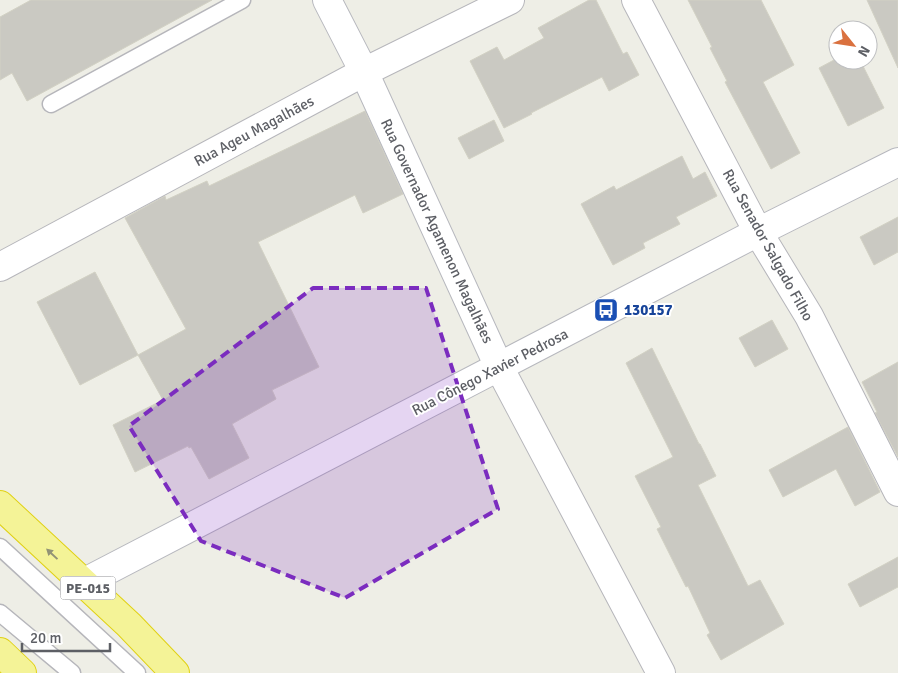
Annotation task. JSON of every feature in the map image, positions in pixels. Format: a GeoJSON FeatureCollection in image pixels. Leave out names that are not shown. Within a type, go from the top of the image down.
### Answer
{"type":"FeatureCollection","features":[{"type":"Feature","properties":{"kind":"highway","name":"PE-015"},"geometry":{"type":"LineString","coordinates":[[0,505],[129,626],[175,673]]}},
{"type":"Feature","properties":{"kind":"highway"},"geometry":{"type":"LineString","coordinates":[[0,652],[22,673]]}},
{"type":"Feature","properties":{"kind":"street","name":"Rua Governador Agamenon Magalhães"},"geometry":{"type":"LineString","coordinates":[[327,0],[364,72],[500,367],[661,673]]}},
{"type":"Feature","properties":{"kind":"street","name":"Rua Ageu Magalhães"},"geometry":{"type":"LineString","coordinates":[[0,267],[364,72],[510,0]]}},
{"type":"Feature","properties":{"kind":"street","name":"Rua Senador Salgado Filho"},"geometry":{"type":"LineString","coordinates":[[636,0],[758,232],[809,316],[898,492]]}},
{"type":"Feature","properties":{"kind":"street","name":"Rua Cônego Xavier Pedrosa"},"geometry":{"type":"LineString","coordinates":[[83,583],[758,232],[898,162]]}},
{"type":"Feature","properties":{"kind":"lane"},"geometry":{"type":"LineString","coordinates":[[51,104],[242,0]]}},
{"type":"Feature","properties":{"kind":"lane"},"geometry":{"type":"LineString","coordinates":[[0,547],[137,673]]}},
{"type":"Feature","properties":{"kind":"lane"},"geometry":{"type":"LineString","coordinates":[[0,613],[72,673]]}},
{"type":"Feature","properties":{"kind":"highlighted area"},"geometry":{"type":"Polygon","coordinates":[[[313,288],[426,288],[498,509],[345,598],[201,541],[129,426],[313,288]]]}},
{"type":"Feature","properties":{"kind":"building"},"geometry":{"type":"Polygon","coordinates":[[[31,0],[212,0],[27,101],[12,73],[0,80],[0,17],[31,0]]]}},
{"type":"Feature","properties":{"kind":"building"},"geometry":{"type":"Polygon","coordinates":[[[589,0],[596,0],[623,54],[627,52],[639,75],[609,91],[602,77],[504,128],[470,61],[497,47],[504,60],[544,38],[538,28],[589,0]]]}},
{"type":"Feature","properties":{"kind":"building"},"geometry":{"type":"Polygon","coordinates":[[[688,0],[761,0],[794,65],[763,82],[800,153],[771,169],[725,82],[727,81],[710,48],[712,47],[688,0]]]}},
{"type":"Feature","properties":{"kind":"building"},"geometry":{"type":"Polygon","coordinates":[[[867,0],[898,0],[898,68],[878,24],[878,20],[876,20],[867,0]]]}},
{"type":"Feature","properties":{"kind":"building"},"geometry":{"type":"Polygon","coordinates":[[[828,63],[828,70],[865,70],[884,108],[848,126],[819,68],[828,63]]]}},
{"type":"Feature","properties":{"kind":"building"},"geometry":{"type":"Polygon","coordinates":[[[365,111],[403,194],[363,213],[355,195],[258,242],[319,367],[272,390],[276,399],[232,424],[249,458],[209,479],[191,447],[189,448],[188,446],[135,472],[113,425],[163,400],[138,355],[186,329],[125,218],[165,196],[166,200],[207,181],[209,186],[365,111]]]}},
{"type":"Feature","properties":{"kind":"building"},"geometry":{"type":"Polygon","coordinates":[[[494,120],[504,141],[469,159],[458,138],[494,120]]]}},
{"type":"Feature","properties":{"kind":"building"},"geometry":{"type":"Polygon","coordinates":[[[682,156],[693,179],[705,172],[717,196],[676,217],[680,224],[643,243],[645,248],[613,265],[581,204],[614,186],[616,190],[682,156]]]}},
{"type":"Feature","properties":{"kind":"building"},"geometry":{"type":"Polygon","coordinates":[[[898,217],[898,252],[874,265],[860,237],[898,217]]]}},
{"type":"Feature","properties":{"kind":"building"},"geometry":{"type":"Polygon","coordinates":[[[95,272],[138,355],[80,385],[37,302],[95,272]]]}},
{"type":"Feature","properties":{"kind":"building"},"geometry":{"type":"Polygon","coordinates":[[[772,320],[788,349],[755,367],[739,338],[772,320]]]}},
{"type":"Feature","properties":{"kind":"building"},"geometry":{"type":"Polygon","coordinates":[[[652,348],[716,476],[698,485],[748,586],[760,580],[784,624],[721,660],[707,635],[710,633],[688,586],[686,587],[657,529],[661,527],[635,476],[673,457],[626,363],[652,348]]]}},
{"type":"Feature","properties":{"kind":"building"},"geometry":{"type":"Polygon","coordinates":[[[898,362],[898,457],[875,413],[877,412],[862,382],[898,362]]]}},
{"type":"Feature","properties":{"kind":"building"},"geometry":{"type":"Polygon","coordinates":[[[848,427],[880,492],[855,506],[836,469],[783,497],[769,470],[848,427]]]}},
{"type":"Feature","properties":{"kind":"building"},"geometry":{"type":"Polygon","coordinates":[[[898,557],[898,587],[860,607],[848,584],[898,557]]]}},
{"type":"Feature","properties":{"kind":"place","name":"130157"},"geometry":{"type":"Point","coordinates":[606,310]}}]}
